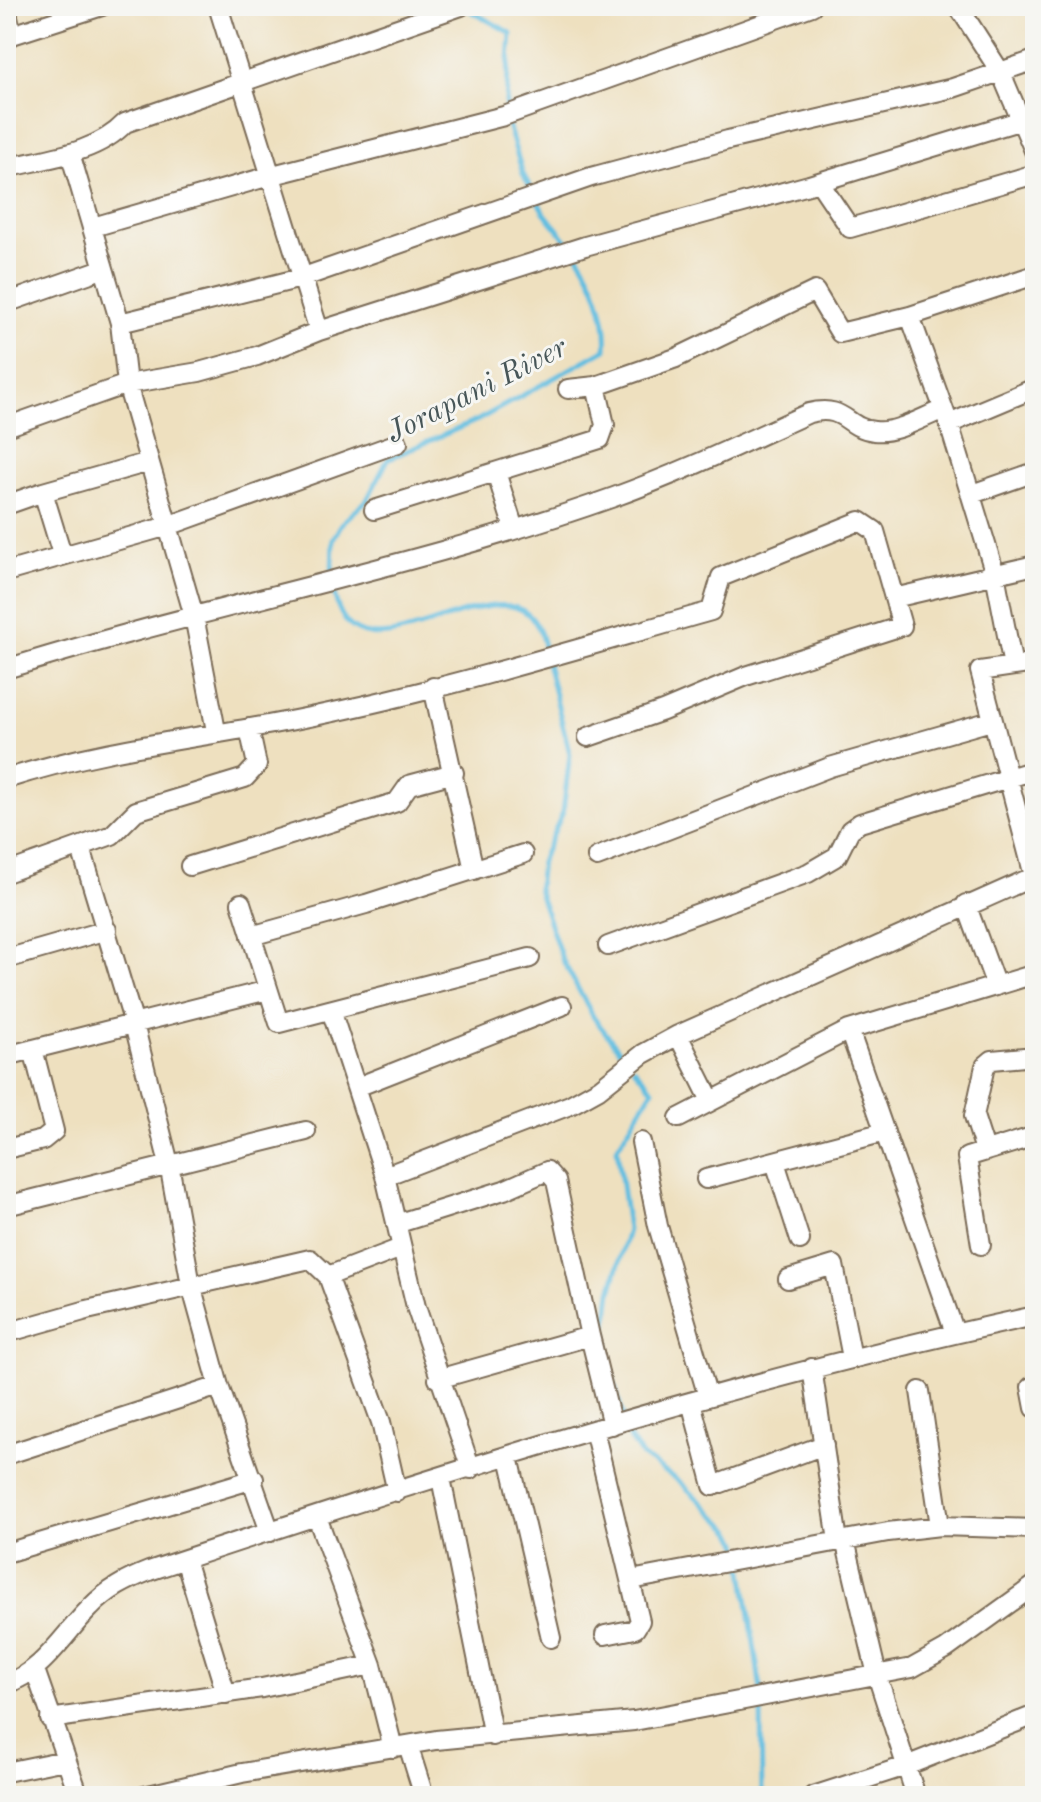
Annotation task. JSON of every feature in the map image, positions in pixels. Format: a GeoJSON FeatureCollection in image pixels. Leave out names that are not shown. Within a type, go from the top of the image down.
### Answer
{"type":"FeatureCollection","features":[{"type":"Feature","properties":{"kind":"street"},"geometry":{"type":"LineString","coordinates":[[218,6],[319,331]]}},
{"type":"Feature","properties":{"kind":"street"},"geometry":{"type":"LineString","coordinates":[[7,161],[70,153],[112,137],[125,123],[461,6]]}},
{"type":"Feature","properties":{"kind":"street"},"geometry":{"type":"LineString","coordinates":[[93,227],[273,175],[504,116],[812,6]]}},
{"type":"Feature","properties":{"kind":"street"},"geometry":{"type":"LineString","coordinates":[[958,6],[1001,73],[1035,153]]}},
{"type":"Feature","properties":{"kind":"street"},"geometry":{"type":"LineString","coordinates":[[6,7],[9,36],[92,8]]}},
{"type":"Feature","properties":{"kind":"street"},"geometry":{"type":"LineString","coordinates":[[120,323],[301,278],[568,185],[728,140],[953,88],[1035,60]]}},
{"type":"Feature","properties":{"kind":"street"},"geometry":{"type":"LineString","coordinates":[[6,427],[127,384],[199,372],[257,356],[319,331],[585,246],[819,182],[1022,120]]}},
{"type":"Feature","properties":{"kind":"street"},"geometry":{"type":"LineString","coordinates":[[70,153],[120,323],[127,384],[194,616],[216,731]]}},
{"type":"Feature","properties":{"kind":"street"},"geometry":{"type":"LineString","coordinates":[[819,182],[850,228],[1035,174]]}},
{"type":"Feature","properties":{"kind":"street"},"geometry":{"type":"LineString","coordinates":[[6,303],[102,269]]}},
{"type":"Feature","properties":{"kind":"street"},"geometry":{"type":"LineString","coordinates":[[568,389],[596,386],[676,358],[815,291],[840,333],[910,316],[1035,275]]}},
{"type":"Feature","properties":{"kind":"street"},"geometry":{"type":"LineString","coordinates":[[910,316],[972,494],[995,574],[1013,666]]}},
{"type":"Feature","properties":{"kind":"street"},"geometry":{"type":"LineString","coordinates":[[374,510],[600,439],[605,434],[605,425],[596,386]]}},
{"type":"Feature","properties":{"kind":"street"},"geometry":{"type":"LineString","coordinates":[[6,669],[514,529],[614,497],[809,413],[826,409],[839,411],[864,429],[876,432],[946,417],[1035,388]]}},
{"type":"Feature","properties":{"kind":"street"},"geometry":{"type":"LineString","coordinates":[[6,572],[168,526],[398,443]]}},
{"type":"Feature","properties":{"kind":"street"},"geometry":{"type":"LineString","coordinates":[[6,505],[149,462]]}},
{"type":"Feature","properties":{"kind":"street"},"geometry":{"type":"LineString","coordinates":[[496,472],[514,529]]}},
{"type":"Feature","properties":{"kind":"street"},"geometry":{"type":"LineString","coordinates":[[972,494],[1035,472]]}},
{"type":"Feature","properties":{"kind":"street"},"geometry":{"type":"LineString","coordinates":[[43,492],[62,554]]}},
{"type":"Feature","properties":{"kind":"street"},"geometry":{"type":"LineString","coordinates":[[6,779],[67,761],[216,731],[249,728],[433,687],[573,651],[711,611],[721,577],[860,521],[875,531],[902,626],[746,676],[663,711],[588,737]]}},
{"type":"Feature","properties":{"kind":"street"},"geometry":{"type":"LineString","coordinates":[[894,598],[1035,565]]}},
{"type":"Feature","properties":{"kind":"street"},"geometry":{"type":"LineString","coordinates":[[385,1176],[570,1105],[643,1054],[678,1035],[1034,876],[980,671],[1035,663]]}},
{"type":"Feature","properties":{"kind":"street"},"geometry":{"type":"LineString","coordinates":[[433,687],[474,870]]}},
{"type":"Feature","properties":{"kind":"street"},"geometry":{"type":"LineString","coordinates":[[597,857],[830,767],[991,721]]}},
{"type":"Feature","properties":{"kind":"street"},"geometry":{"type":"LineString","coordinates":[[6,873],[112,835],[136,811],[245,778],[253,772],[257,756],[249,728]]}},
{"type":"Feature","properties":{"kind":"street"},"geometry":{"type":"LineString","coordinates":[[608,946],[808,873],[837,856],[850,830],[860,823],[1035,770]]}},
{"type":"Feature","properties":{"kind":"street"},"geometry":{"type":"LineString","coordinates":[[190,866],[397,802],[409,785],[454,773]]}},
{"type":"Feature","properties":{"kind":"street"},"geometry":{"type":"LineString","coordinates":[[81,848],[134,1024],[169,1164],[191,1285],[219,1386],[270,1532]]}},
{"type":"Feature","properties":{"kind":"street"},"geometry":{"type":"LineString","coordinates":[[251,936],[523,854]]}},
{"type":"Feature","properties":{"kind":"street"},"geometry":{"type":"LineString","coordinates":[[241,903],[279,1023],[530,958]]}},
{"type":"Feature","properties":{"kind":"street"},"geometry":{"type":"LineString","coordinates":[[966,904],[996,986]]}},
{"type":"Feature","properties":{"kind":"street"},"geometry":{"type":"LineString","coordinates":[[6,959],[107,930]]}},
{"type":"Feature","properties":{"kind":"street"},"geometry":{"type":"LineString","coordinates":[[679,1118],[849,1030],[1035,974]]}},
{"type":"Feature","properties":{"kind":"street"},"geometry":{"type":"LineString","coordinates":[[6,1056],[268,990]]}},
{"type":"Feature","properties":{"kind":"street"},"geometry":{"type":"LineString","coordinates":[[357,1087],[562,1006]]}},
{"type":"Feature","properties":{"kind":"street"},"geometry":{"type":"LineString","coordinates":[[331,1010],[385,1176],[401,1248],[438,1379],[471,1469]]}},
{"type":"Feature","properties":{"kind":"street"},"geometry":{"type":"LineString","coordinates":[[849,1030],[955,1333]]}},
{"type":"Feature","properties":{"kind":"street"},"geometry":{"type":"LineString","coordinates":[[678,1035],[711,1101]]}},
{"type":"Feature","properties":{"kind":"street"},"geometry":{"type":"LineString","coordinates":[[6,1149],[43,1140],[54,1131],[33,1049]]}},
{"type":"Feature","properties":{"kind":"street"},"geometry":{"type":"LineString","coordinates":[[985,1150],[974,1116],[985,1066],[992,1060],[1035,1056]]}},
{"type":"Feature","properties":{"kind":"street"},"geometry":{"type":"LineString","coordinates":[[6,1206],[306,1131]]}},
{"type":"Feature","properties":{"kind":"street"},"geometry":{"type":"LineString","coordinates":[[706,1179],[885,1132]]}},
{"type":"Feature","properties":{"kind":"street"},"geometry":{"type":"LineString","coordinates":[[981,1245],[967,1157],[1035,1136]]}},
{"type":"Feature","properties":{"kind":"street"},"geometry":{"type":"LineString","coordinates":[[641,1142],[700,1399],[713,1486],[824,1445]]}},
{"type":"Feature","properties":{"kind":"street"},"geometry":{"type":"LineString","coordinates":[[775,1162],[800,1240]]}},
{"type":"Feature","properties":{"kind":"street"},"geometry":{"type":"LineString","coordinates":[[396,1224],[494,1194],[547,1171],[556,1181],[608,1426],[638,1625],[605,1635]]}},
{"type":"Feature","properties":{"kind":"street"},"geometry":{"type":"LineString","coordinates":[[328,1276],[401,1248]]}},
{"type":"Feature","properties":{"kind":"street"},"geometry":{"type":"LineString","coordinates":[[6,1333],[191,1285],[310,1259],[328,1276],[381,1422],[397,1492]]}},
{"type":"Feature","properties":{"kind":"street"},"geometry":{"type":"LineString","coordinates":[[788,1279],[834,1265],[852,1358]]}},
{"type":"Feature","properties":{"kind":"street"},"geometry":{"type":"LineString","coordinates":[[6,1684],[35,1670],[91,1606],[117,1584],[185,1559],[700,1399],[852,1358],[1035,1316]]}},
{"type":"Feature","properties":{"kind":"street"},"geometry":{"type":"LineString","coordinates":[[438,1379],[590,1336]]}},
{"type":"Feature","properties":{"kind":"street"},"geometry":{"type":"LineString","coordinates":[[812,1368],[841,1541],[877,1675],[916,1796]]}},
{"type":"Feature","properties":{"kind":"street"},"geometry":{"type":"LineString","coordinates":[[6,1455],[219,1386]]}},
{"type":"Feature","properties":{"kind":"street"},"geometry":{"type":"LineString","coordinates":[[1031,1387],[1035,1408]]}},
{"type":"Feature","properties":{"kind":"street"},"geometry":{"type":"LineString","coordinates":[[920,1391],[940,1526]]}},
{"type":"Feature","properties":{"kind":"street"},"geometry":{"type":"LineString","coordinates":[[509,1457],[551,1638]]}},
{"type":"Feature","properties":{"kind":"street"},"geometry":{"type":"LineString","coordinates":[[441,1478],[493,1736]]}},
{"type":"Feature","properties":{"kind":"street"},"geometry":{"type":"LineString","coordinates":[[6,1553],[254,1479]]}},
{"type":"Feature","properties":{"kind":"street"},"geometry":{"type":"LineString","coordinates":[[317,1517],[400,1746],[424,1796]]}},
{"type":"Feature","properties":{"kind":"street"},"geometry":{"type":"LineString","coordinates":[[631,1580],[771,1552],[940,1526],[1035,1529]]}},
{"type":"Feature","properties":{"kind":"street"},"geometry":{"type":"LineString","coordinates":[[185,1559],[226,1694]]}},
{"type":"Feature","properties":{"kind":"street"},"geometry":{"type":"LineString","coordinates":[[144,1796],[242,1773],[400,1746],[634,1721],[877,1675],[925,1662],[1035,1585]]}},
{"type":"Feature","properties":{"kind":"street"},"geometry":{"type":"LineString","coordinates":[[50,1719],[226,1694],[372,1665]]}},
{"type":"Feature","properties":{"kind":"street"},"geometry":{"type":"LineString","coordinates":[[35,1670],[79,1796]]}},
{"type":"Feature","properties":{"kind":"street"},"geometry":{"type":"LineString","coordinates":[[813,1796],[906,1766],[1035,1715]]}},
{"type":"Feature","properties":{"kind":"street"},"geometry":{"type":"LineString","coordinates":[[6,1772],[65,1760]]}},
{"type":"Feature","properties":{"kind":"waterway","name":"Jorapani River"},"geometry":{"type":"LineString","coordinates":[[463,7],[511,33],[505,115],[523,174],[543,211],[571,246]]}},
{"type":"Feature","properties":{"kind":"waterway","name":"Jorapani River"},"geometry":{"type":"LineString","coordinates":[[332,576],[333,539],[342,523],[367,500],[388,459],[478,420],[606,349],[599,299],[577,254]]}},
{"type":"Feature","properties":{"kind":"waterway","name":"Jorapani River"},"geometry":{"type":"LineString","coordinates":[[333,586],[347,622],[371,634],[404,631],[475,609],[507,606],[532,618],[545,653]]}},
{"type":"Feature","properties":{"kind":"waterway","name":"Jorapani River"},"geometry":{"type":"LineString","coordinates":[[547,663],[570,754],[563,812],[541,861],[538,889],[562,959],[594,1018],[627,1060]]}},
{"type":"Feature","properties":{"kind":"waterway","name":"Jorapani River"},"geometry":{"type":"LineString","coordinates":[[634,1068],[653,1089],[617,1148],[628,1230],[611,1292],[606,1331],[609,1365],[629,1437],[642,1456],[680,1482],[732,1531],[739,1543],[761,1691]]}},
{"type":"Feature","properties":{"kind":"waterway","name":"Jorapani River"},"geometry":{"type":"LineString","coordinates":[[761,1701],[762,1796]]}}]}
